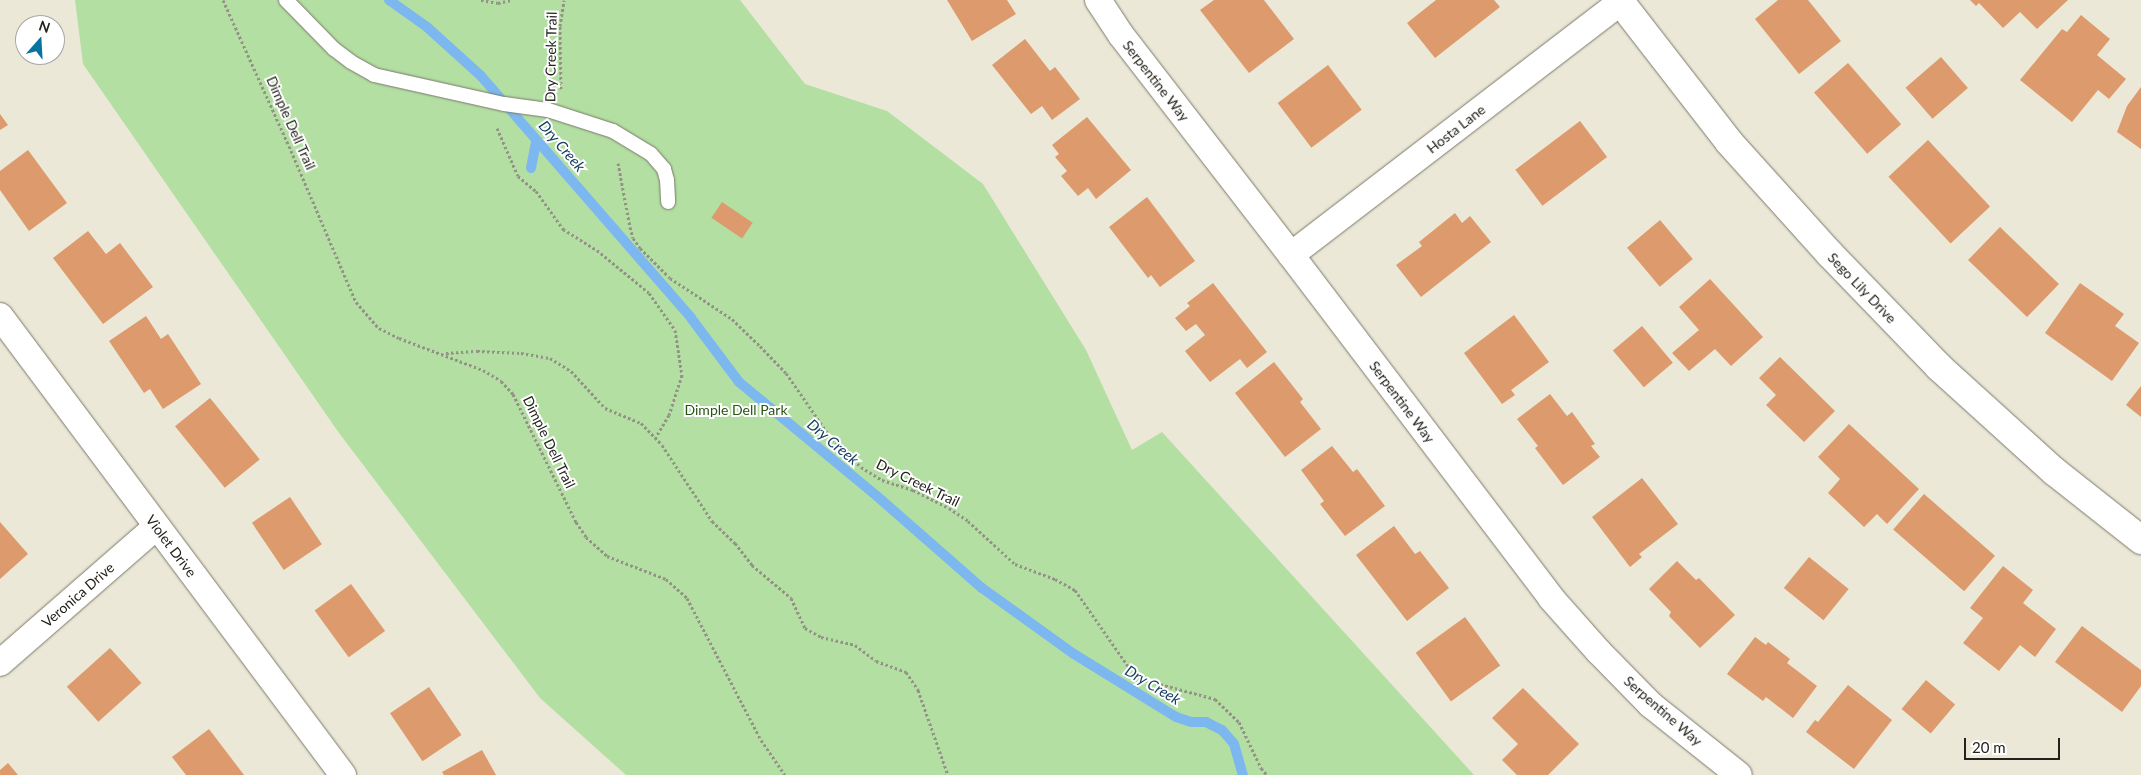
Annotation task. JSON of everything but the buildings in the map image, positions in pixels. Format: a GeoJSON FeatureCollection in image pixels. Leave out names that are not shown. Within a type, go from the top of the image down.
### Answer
{"type":"FeatureCollection","features":[{"type":"Feature","properties":{"kind":"main road","name":"Sego Lily Drive"},"geometry":{"type":"LineString","coordinates":[[1620,1],[1729,142],[1836,262],[1939,367],[2055,472],[2141,540]]}},
{"type":"Feature","properties":{"kind":"street","name":"Serpentine Way"},"geometry":{"type":"LineString","coordinates":[[1098,0],[1120,35],[1291,255],[1464,484],[1575,625],[1651,704],[1739,775]]}},
{"type":"Feature","properties":{"kind":"street","name":"Hosta Lane"},"geometry":{"type":"LineString","coordinates":[[1291,255],[1620,1]]}},
{"type":"Feature","properties":{"kind":"street","name":"Violet Drive"},"geometry":{"type":"LineString","coordinates":[[0,316],[343,775]]}},
{"type":"Feature","properties":{"kind":"street","name":"Veronica Drive"},"geometry":{"type":"LineString","coordinates":[[0,663],[157,526]]}},
{"type":"Feature","properties":{"kind":"lane"},"geometry":{"type":"LineString","coordinates":[[286,0],[327,42],[361,68],[374,75],[561,114],[601,126],[628,139],[651,154],[664,169],[667,180],[668,202]]}},
{"type":"Feature","properties":{"kind":"path","name":"Dimple Dell Trail"},"geometry":{"type":"LineString","coordinates":[[223,0],[289,146],[356,302],[368,318],[379,328],[399,338],[483,370],[501,381],[514,394],[576,522],[596,548],[607,556],[666,579],[687,598],[761,740],[785,775]]}},
{"type":"Feature","properties":{"kind":"path"},"geometry":{"type":"LineString","coordinates":[[481,0],[498,3],[511,0]]}},
{"type":"Feature","properties":{"kind":"path","name":"Dry Creek Trail"},"geometry":{"type":"LineString","coordinates":[[561,114],[560,26],[564,0]]}},
{"type":"Feature","properties":{"kind":"path"},"geometry":{"type":"LineString","coordinates":[[474,97],[477,105],[500,132],[518,176],[536,191],[563,229],[597,250],[648,294],[675,330],[682,375],[669,414],[656,437]]}},
{"type":"Feature","properties":{"kind":"path","name":"Dry Creek Trail"},"geometry":{"type":"LineString","coordinates":[[601,126],[616,152],[623,181],[630,228],[633,238],[640,248],[670,278],[732,319],[760,346],[786,373],[829,435],[861,467],[882,480],[913,490],[949,508],[968,521],[1015,564],[1055,579],[1075,590],[1133,673],[1141,679],[1214,699],[1239,722],[1260,768],[1267,775]]}},
{"type":"Feature","properties":{"kind":"path"},"geometry":{"type":"LineString","coordinates":[[443,354],[477,351],[512,352],[550,358],[571,371],[605,408],[642,423],[656,437],[712,521],[735,543],[752,565],[792,598],[805,628],[821,636],[855,645],[876,661],[906,672],[918,690],[948,775]]}},
{"type":"Feature","properties":{"kind":"green space","name":"Dimple Dell Park"},"geometry":{"type":"Polygon","coordinates":[[[75,0],[740,0],[805,84],[887,111],[983,184],[1086,350],[1132,450],[1162,432],[1474,775],[626,775],[540,698],[339,433],[83,64],[75,0]]]}},
{"type":"Feature","properties":{"kind":"waterway","name":"Dry Creek"},"geometry":{"type":"LineString","coordinates":[[389,0],[427,27],[481,76],[691,318],[739,382],[878,497],[982,588],[1074,654],[1176,717],[1191,722],[1206,722],[1222,730],[1234,744],[1243,775]]}},
{"type":"Feature","properties":{"kind":"waterway"},"geometry":{"type":"LineString","coordinates":[[531,168],[536,142]]}}]}
